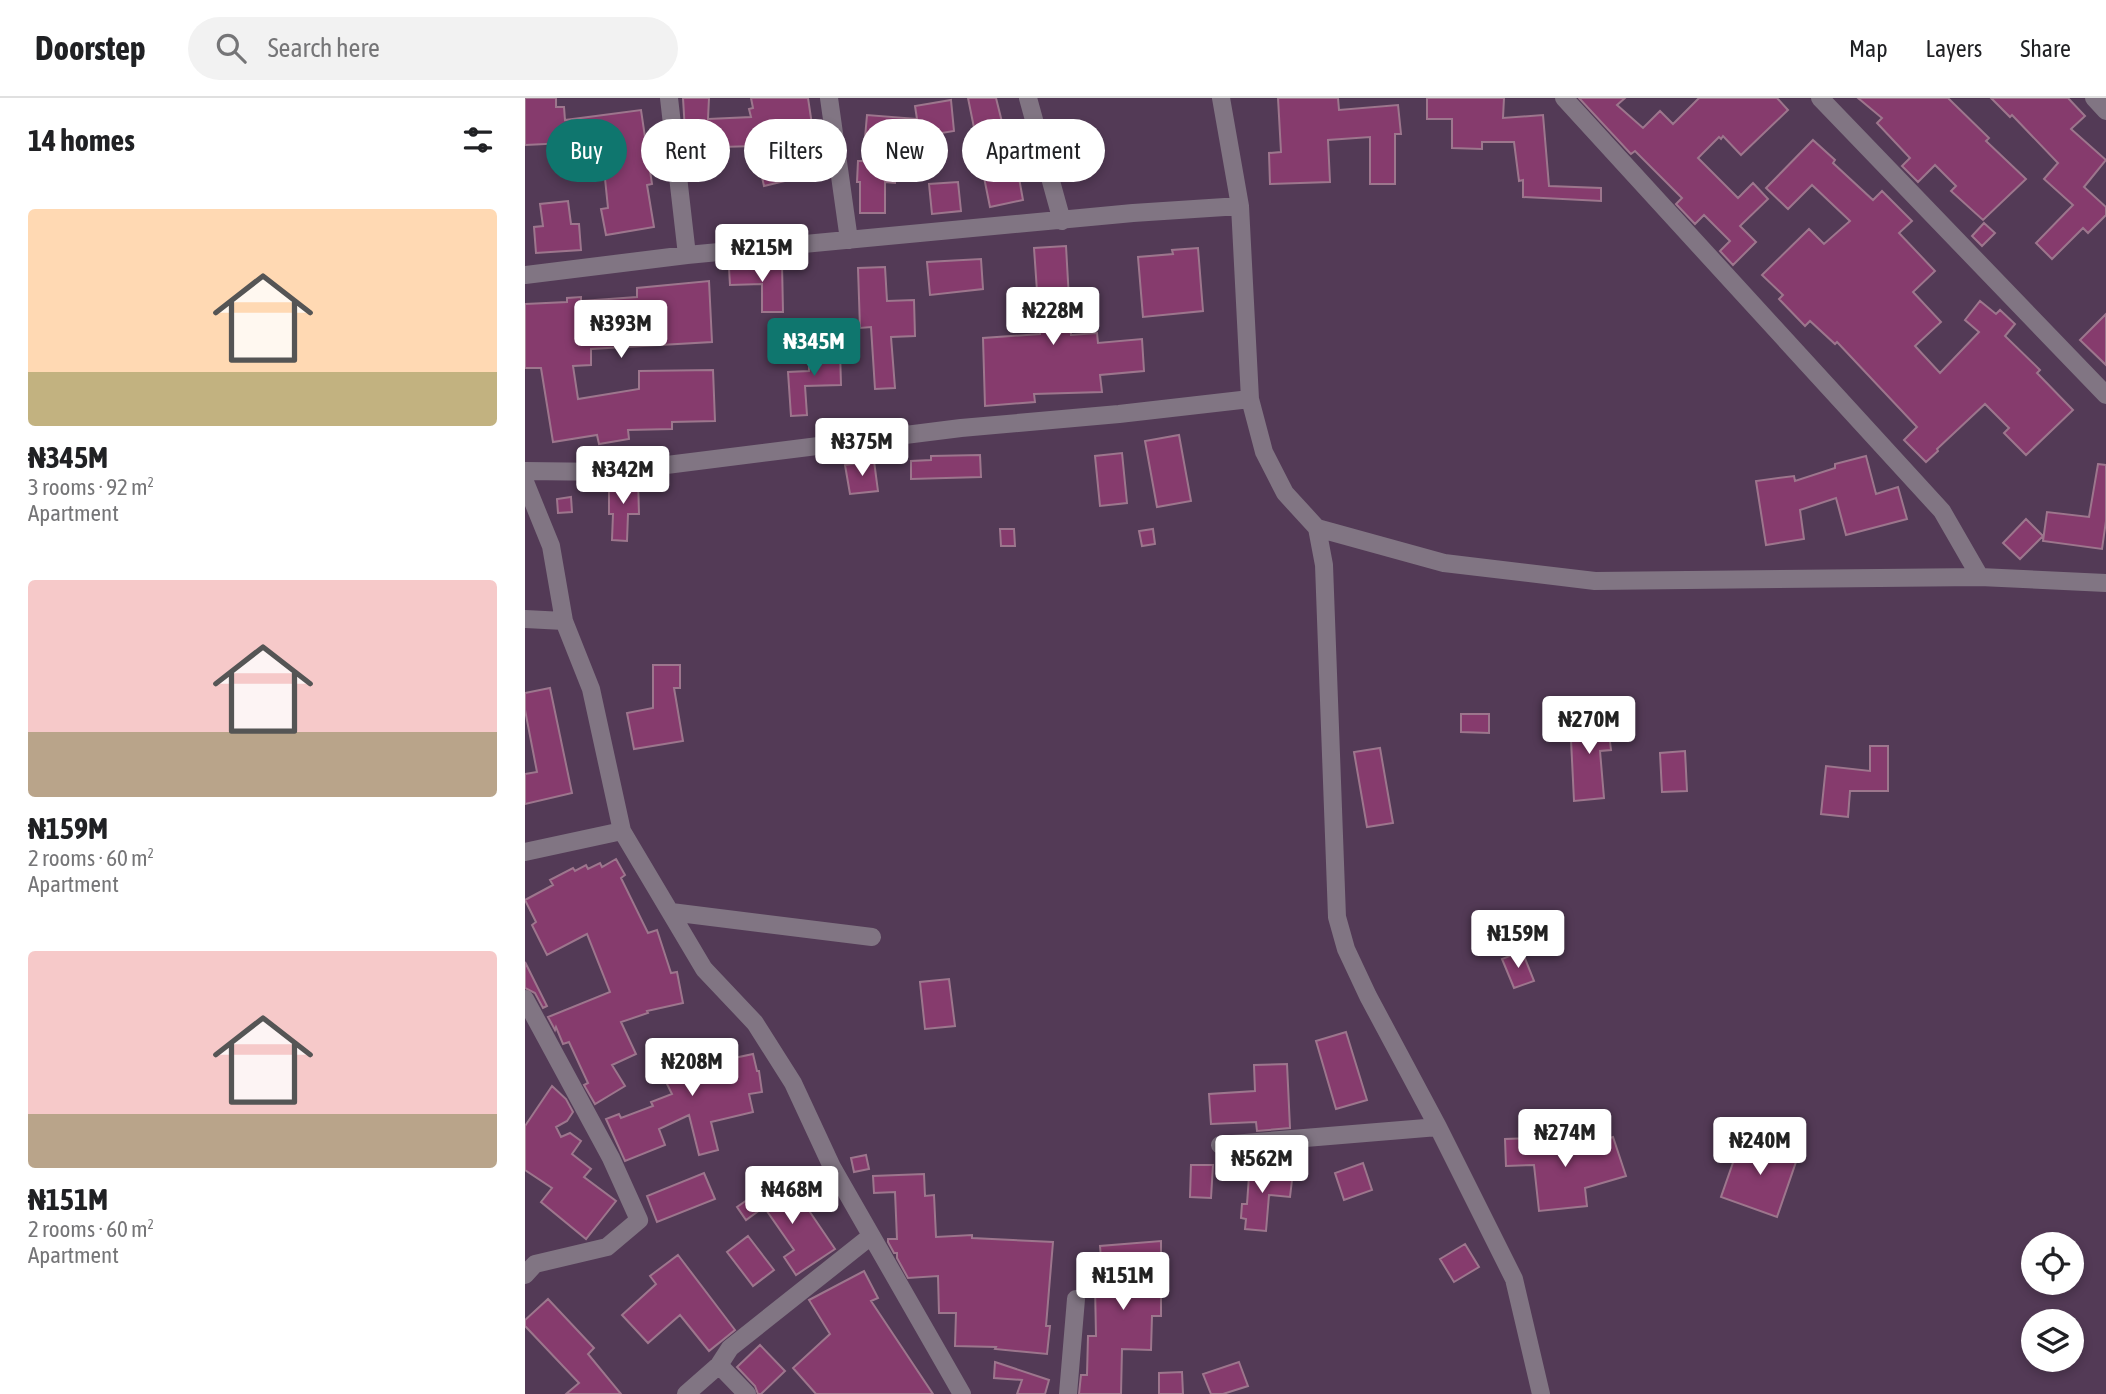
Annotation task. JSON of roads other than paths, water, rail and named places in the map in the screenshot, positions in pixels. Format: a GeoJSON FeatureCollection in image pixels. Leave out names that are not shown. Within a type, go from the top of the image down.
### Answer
{"type":"FeatureCollection","features":[{"type":"Feature","properties":{"kind":"street"},"geometry":{"type":"LineString","coordinates":[[669,98],[687,255]]}},
{"type":"Feature","properties":{"kind":"street"},"geometry":{"type":"LineString","coordinates":[[829,98],[849,240]]}},
{"type":"Feature","properties":{"kind":"street"},"geometry":{"type":"LineString","coordinates":[[1028,98],[1062,221]]}},
{"type":"Feature","properties":{"kind":"street"},"geometry":{"type":"LineString","coordinates":[[1221,98],[1240,206],[1250,399],[1264,452],[1285,493],[1317,528],[1324,565],[1337,917],[1346,949],[1368,996],[1438,1127],[1514,1279],[1541,1394]]}},
{"type":"Feature","properties":{"kind":"street"},"geometry":{"type":"LineString","coordinates":[[1565,98],[1942,511],[1980,577]]}},
{"type":"Feature","properties":{"kind":"street"},"geometry":{"type":"LineString","coordinates":[[1820,98],[2106,395]]}},
{"type":"Feature","properties":{"kind":"street"},"geometry":{"type":"LineString","coordinates":[[2094,98],[2106,111]]}},
{"type":"Feature","properties":{"kind":"street"},"geometry":{"type":"LineString","coordinates":[[525,275],[687,255],[1133,213],[1240,206]]}},
{"type":"Feature","properties":{"kind":"street"},"geometry":{"type":"LineString","coordinates":[[525,471],[611,472],[961,428],[1250,399]]}},
{"type":"Feature","properties":{"kind":"street"},"geometry":{"type":"LineString","coordinates":[[525,482],[551,545],[564,621],[591,689],[622,831],[704,969],[755,1023],[793,1083],[832,1167],[962,1394]]}},
{"type":"Feature","properties":{"kind":"street"},"geometry":{"type":"LineString","coordinates":[[1317,528],[1444,563],[1595,581],[1980,577],[2106,583]]}},
{"type":"Feature","properties":{"kind":"street"},"geometry":{"type":"LineString","coordinates":[[525,619],[564,621]]}},
{"type":"Feature","properties":{"kind":"street"},"geometry":{"type":"LineString","coordinates":[[525,852],[622,831]]}},
{"type":"Feature","properties":{"kind":"street"},"geometry":{"type":"LineString","coordinates":[[671,912],[872,937]]}},
{"type":"Feature","properties":{"kind":"street"},"geometry":{"type":"LineString","coordinates":[[525,999],[611,1158],[639,1220],[607,1247],[535,1264],[525,1275]]}},
{"type":"Feature","properties":{"kind":"street"},"geometry":{"type":"LineString","coordinates":[[1220,1146],[1438,1127]]}},
{"type":"Feature","properties":{"kind":"street"},"geometry":{"type":"LineString","coordinates":[[686,1394],[719,1365],[730,1348],[871,1236]]}},
{"type":"Feature","properties":{"kind":"street"},"geometry":{"type":"LineString","coordinates":[[1068,1394],[1076,1299]]}},
{"type":"Feature","properties":{"kind":"street"},"geometry":{"type":"LineString","coordinates":[[719,1365],[747,1394]]}}]}
